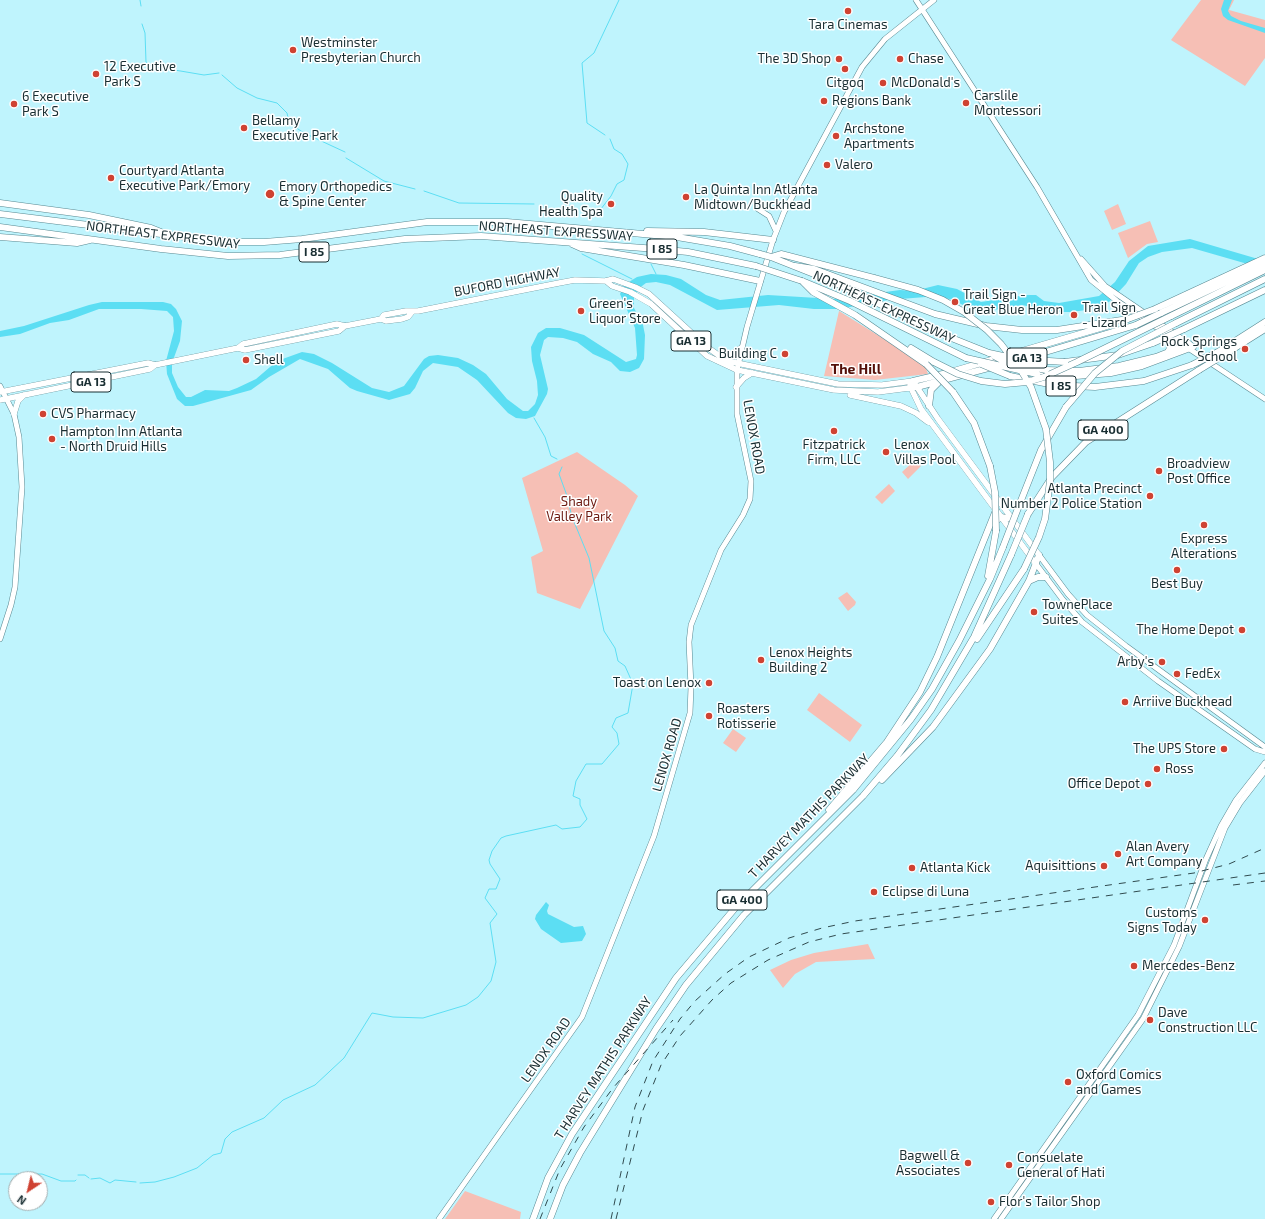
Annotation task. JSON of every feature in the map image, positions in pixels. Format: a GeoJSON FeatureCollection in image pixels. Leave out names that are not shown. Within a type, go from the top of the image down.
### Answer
{"type":"FeatureCollection","features":[{"type":"Feature","properties":{"kind":"highway"},"geometry":{"type":"LineString","coordinates":[[0,203],[89,215],[151,228],[166,234]]}},
{"type":"Feature","properties":{"kind":"highway","name":"NORTHEAST EXPRESSWAY"},"geometry":{"type":"LineString","coordinates":[[0,214],[215,240],[264,242],[395,225],[454,221],[507,222],[630,232],[708,242],[760,254],[795,266],[845,287],[949,337],[989,353],[1024,360],[1065,362],[1118,355],[1152,343],[1184,329],[1265,290]]}},
{"type":"Feature","properties":{"kind":"highway","name":"NORTHEAST EXPRESSWAY"},"geometry":{"type":"LineString","coordinates":[[0,226],[200,254],[257,256],[304,254],[371,243],[430,237],[495,237],[688,252],[756,266],[802,281],[850,301],[966,358],[1010,376],[1054,386],[1095,387],[1144,381],[1174,372],[1220,354],[1265,322]]}},
{"type":"Feature","properties":{"kind":"highway"},"geometry":{"type":"LineString","coordinates":[[630,232],[656,230],[704,232],[773,240]]}},
{"type":"Feature","properties":{"kind":"highway"},"geometry":{"type":"LineString","coordinates":[[0,237],[77,243],[93,239]]}},
{"type":"Feature","properties":{"kind":"highway"},"geometry":{"type":"LineString","coordinates":[[567,242],[581,248],[682,265],[760,283]]}},
{"type":"Feature","properties":{"kind":"highway"},"geometry":{"type":"LineString","coordinates":[[769,257],[781,254],[904,286],[932,295],[972,318],[994,336],[1008,352],[1025,376],[1038,405],[1046,429],[1050,462],[1049,494],[1045,519],[1040,536],[1024,569],[962,660]]}},
{"type":"Feature","properties":{"kind":"highway","name":"GA 13"},"geometry":{"type":"LineString","coordinates":[[910,381],[947,373],[1128,319],[1155,309],[1265,258]]}},
{"type":"Feature","properties":{"kind":"highway","name":"GA 13"},"geometry":{"type":"LineString","coordinates":[[914,388],[1106,335],[1136,325],[1265,264]]}},
{"type":"Feature","properties":{"kind":"highway"},"geometry":{"type":"LineString","coordinates":[[795,266],[828,274],[935,314],[986,326],[1022,330],[1063,329],[1128,319]]}},
{"type":"Feature","properties":{"kind":"highway"},"geometry":{"type":"LineString","coordinates":[[886,335],[958,374],[981,381],[1005,384],[1027,382],[1067,367],[1265,270]]}},
{"type":"Feature","properties":{"kind":"highway","name":"T HARVEY MATHIS PARKWAY"},"geometry":{"type":"LineString","coordinates":[[533,1219],[546,1184],[566,1145],[666,992],[723,921],[853,790],[904,729],[941,673],[979,602],[1003,547],[1041,450],[1066,407],[1095,373],[1122,351],[1176,322],[1265,279]]}},
{"type":"Feature","properties":{"kind":"highway"},"geometry":{"type":"LineString","coordinates":[[802,281],[813,292],[844,308],[886,335],[926,364],[953,392],[974,423],[990,466],[996,497],[996,531],[990,569],[979,602]]}},
{"type":"Feature","properties":{"kind":"highway","name":"T HARVEY MATHIS PARKWAY"},"geometry":{"type":"LineString","coordinates":[[550,1219],[563,1185],[580,1153],[656,1029],[686,985],[744,915],[863,796],[920,726],[962,660],[986,613],[1028,514],[1052,477],[1086,442],[1199,370],[1220,354],[1265,329]]}},
{"type":"Feature","properties":{"kind":"highway"},"geometry":{"type":"LineString","coordinates":[[1168,352],[1172,344],[1169,336]]}},
{"type":"Feature","properties":{"kind":"highway"},"geometry":{"type":"LineString","coordinates":[[989,353],[1003,361],[1046,370],[1079,371],[1119,366],[1168,352],[1190,348]]}},
{"type":"Feature","properties":{"kind":"highway"},"geometry":{"type":"LineString","coordinates":[[966,358],[1037,374],[1076,376],[1111,373],[1142,366],[1190,348]]}},
{"type":"Feature","properties":{"kind":"highway"},"geometry":{"type":"LineString","coordinates":[[929,406],[930,390],[939,382]]}},
{"type":"Feature","properties":{"kind":"highway"},"geometry":{"type":"LineString","coordinates":[[792,851],[878,753],[913,704],[937,657],[996,510]]}},
{"type":"Feature","properties":{"kind":"highway"},"geometry":{"type":"LineString","coordinates":[[989,526],[1001,517],[1012,519]]}},
{"type":"Feature","properties":{"kind":"highway"},"geometry":{"type":"LineString","coordinates":[[863,796],[878,784],[913,749],[945,711],[996,640],[1029,581],[1039,555]]}},
{"type":"Feature","properties":{"kind":"highway"},"geometry":{"type":"LineString","coordinates":[[1029,581],[1038,577],[1046,577]]}},
{"type":"Feature","properties":{"kind":"main road"},"geometry":{"type":"LineString","coordinates":[[916,0],[1022,162],[1079,257],[1101,286],[1117,301],[1169,336],[1190,348]]}},
{"type":"Feature","properties":{"kind":"main road","name":"LENOX ROAD"},"geometry":{"type":"LineString","coordinates":[[439,1219],[582,1017],[654,836],[690,714],[692,687],[688,642],[691,625],[721,550],[743,515],[750,499],[751,481],[738,419],[736,387],[737,370],[741,348],[751,312],[776,231],[798,184],[862,67],[885,40],[934,0]]}},
{"type":"Feature","properties":{"kind":"main road"},"geometry":{"type":"LineString","coordinates":[[758,209],[769,216],[776,231]]}},
{"type":"Feature","properties":{"kind":"main road","name":"BUFORD HIGHWAY"},"geometry":{"type":"LineString","coordinates":[[0,400],[150,369],[155,365],[187,358],[238,348],[245,350],[332,333],[339,331],[345,326],[381,319],[386,321],[408,318],[412,312],[575,280],[617,280],[642,290],[655,299],[707,347],[722,357],[738,363],[838,384],[882,385],[910,381]]}},
{"type":"Feature","properties":{"kind":"main road","name":"GA 13"},"geometry":{"type":"LineString","coordinates":[[606,281],[615,287],[630,292],[651,304],[707,356],[737,370],[834,390],[878,392],[914,388]]}},
{"type":"Feature","properties":{"kind":"main road"},"geometry":{"type":"LineString","coordinates":[[1101,286],[1125,301],[1265,400]]}},
{"type":"Feature","properties":{"kind":"main road"},"geometry":{"type":"LineString","coordinates":[[681,322],[684,329],[683,334],[690,334],[707,347]]}},
{"type":"Feature","properties":{"kind":"main road"},"geometry":{"type":"LineString","coordinates":[[676,343],[691,342]]}},
{"type":"Feature","properties":{"kind":"main road"},"geometry":{"type":"LineString","coordinates":[[722,357],[732,354],[741,348]]}},
{"type":"Feature","properties":{"kind":"main road","name":"BUFORD HIGHWAY"},"geometry":{"type":"LineString","coordinates":[[1,390],[148,363],[155,365]]}},
{"type":"Feature","properties":{"kind":"main road"},"geometry":{"type":"LineString","coordinates":[[736,387],[744,378],[752,373]]}},
{"type":"Feature","properties":{"kind":"main road"},"geometry":{"type":"LineString","coordinates":[[910,381],[1071,598],[1087,615],[1126,646],[1265,747]]}},
{"type":"Feature","properties":{"kind":"main road"},"geometry":{"type":"LineString","coordinates":[[914,388],[916,401],[1068,607],[1087,626],[1158,681],[1255,749],[1265,752]]}},
{"type":"Feature","properties":{"kind":"main road"},"geometry":{"type":"LineString","coordinates":[[0,639],[14,591],[20,540],[22,463],[19,437],[14,414],[7,398],[1,390]]}},
{"type":"Feature","properties":{"kind":"main road"},"geometry":{"type":"LineString","coordinates":[[834,390],[901,406],[916,413],[936,429]]}},
{"type":"Feature","properties":{"kind":"main road"},"geometry":{"type":"LineString","coordinates":[[14,414],[18,401],[24,395]]}},
{"type":"Feature","properties":{"kind":"main road"},"geometry":{"type":"LineString","coordinates":[[994,1219],[1138,1015],[1174,945],[1206,859],[1221,826],[1236,800],[1265,763]]}},
{"type":"Feature","properties":{"kind":"main road"},"geometry":{"type":"LineString","coordinates":[[1001,1219],[1143,1018],[1179,947],[1225,828],[1240,803],[1265,770]]}},
{"type":"Feature","properties":{"kind":"green space"},"geometry":{"type":"Polygon","coordinates":[[[1201,0],[1234,0],[1229,10],[1265,20],[1265,58],[1245,86],[1171,40],[1201,0]]]}},
{"type":"Feature","properties":{"kind":"green space"},"geometry":{"type":"Polygon","coordinates":[[[1118,204],[1126,224],[1112,230],[1104,211],[1118,204]]]}},
{"type":"Feature","properties":{"kind":"green space"},"geometry":{"type":"Polygon","coordinates":[[[1150,221],[1158,242],[1147,244],[1128,258],[1118,233],[1150,221]]]}},
{"type":"Feature","properties":{"kind":"green space"},"geometry":{"type":"Polygon","coordinates":[[[839,311],[908,354],[926,368],[928,374],[875,380],[824,376],[839,311]]]}},
{"type":"Feature","properties":{"kind":"green space","name":"Shady Valley Park"},"geometry":{"type":"Polygon","coordinates":[[[577,452],[625,485],[638,496],[580,609],[537,593],[531,557],[543,551],[522,478],[577,452]]]}},
{"type":"Feature","properties":{"kind":"green space"},"geometry":{"type":"Polygon","coordinates":[[[915,460],[921,466],[908,479],[902,472],[915,460]]]}},
{"type":"Feature","properties":{"kind":"green space"},"geometry":{"type":"Polygon","coordinates":[[[889,484],[895,491],[882,504],[875,497],[889,484]]]}},
{"type":"Feature","properties":{"kind":"green space"},"geometry":{"type":"Polygon","coordinates":[[[847,592],[856,602],[855,605],[848,611],[838,598],[847,592]]]}},
{"type":"Feature","properties":{"kind":"green space"},"geometry":{"type":"Polygon","coordinates":[[[819,693],[862,725],[850,742],[807,710],[819,693]]]}},
{"type":"Feature","properties":{"kind":"green space"},"geometry":{"type":"Polygon","coordinates":[[[733,729],[746,738],[736,752],[723,743],[733,729]]]}},
{"type":"Feature","properties":{"kind":"green space"},"geometry":{"type":"Polygon","coordinates":[[[868,944],[875,959],[816,962],[795,974],[783,988],[770,970],[791,960],[814,953],[868,944]]]}},
{"type":"Feature","properties":{"kind":"green space"},"geometry":{"type":"Polygon","coordinates":[[[465,1191],[521,1212],[520,1219],[445,1219],[465,1191]]]}},
{"type":"Feature","properties":{"kind":"water"},"geometry":{"type":"Polygon","coordinates":[[[1224,0],[1232,0],[1228,11],[1231,16],[1241,21],[1265,28],[1265,33],[1228,20],[1223,16],[1221,9],[1224,0]]]}},
{"type":"Feature","properties":{"kind":"water"},"geometry":{"type":"Polygon","coordinates":[[[1190,239],[1265,261],[1265,269],[1192,248],[1162,252],[1148,257],[1139,263],[1126,284],[1109,302],[1086,310],[1071,312],[1056,312],[1022,305],[983,312],[971,309],[953,300],[938,296],[888,300],[839,309],[814,309],[779,305],[717,310],[670,285],[656,282],[646,283],[638,289],[634,298],[634,308],[643,325],[645,335],[644,359],[639,368],[630,372],[620,371],[611,362],[593,354],[577,342],[563,338],[548,337],[544,340],[540,355],[548,389],[547,394],[535,416],[526,419],[516,418],[508,413],[477,380],[458,367],[433,363],[423,371],[415,388],[410,394],[389,400],[350,388],[328,369],[300,359],[269,377],[251,390],[193,406],[185,406],[177,399],[167,374],[166,361],[174,331],[173,317],[167,311],[141,309],[99,309],[69,320],[50,323],[20,334],[0,337],[0,331],[24,326],[102,302],[163,302],[171,304],[176,309],[182,321],[180,341],[172,363],[172,373],[178,387],[186,397],[191,397],[205,390],[229,391],[237,388],[256,379],[277,361],[302,352],[314,354],[332,363],[372,388],[389,392],[404,386],[424,359],[429,356],[438,355],[458,358],[473,365],[486,374],[507,399],[523,411],[528,411],[535,404],[538,395],[531,347],[538,333],[546,328],[560,328],[584,335],[626,362],[636,359],[635,328],[620,294],[624,285],[637,277],[651,274],[666,275],[681,279],[706,295],[720,300],[768,295],[834,299],[900,290],[914,291],[938,285],[957,289],[981,302],[1026,295],[1036,295],[1044,301],[1059,303],[1099,296],[1115,282],[1129,261],[1148,246],[1190,239]]]}},
{"type":"Feature","properties":{"kind":"water"},"geometry":{"type":"Polygon","coordinates":[[[546,902],[549,905],[547,911],[548,914],[574,927],[583,926],[586,934],[582,941],[561,943],[541,929],[535,919],[536,915],[546,902]]]}},
{"type":"Feature","properties":{"kind":"waterway"},"geometry":{"type":"LineString","coordinates":[[140,0],[141,6]]}},
{"type":"Feature","properties":{"kind":"waterway"},"geometry":{"type":"LineString","coordinates":[[605,135],[587,123],[582,63],[594,53],[619,0]]}},
{"type":"Feature","properties":{"kind":"waterway"},"geometry":{"type":"LineString","coordinates":[[142,24],[145,33],[146,62],[151,66],[204,75],[219,73]]}},
{"type":"Feature","properties":{"kind":"waterway"},"geometry":{"type":"LineString","coordinates":[[222,75],[237,88],[257,98],[277,103],[287,113],[289,123],[304,133],[345,152]]}},
{"type":"Feature","properties":{"kind":"waterway"},"geometry":{"type":"LineString","coordinates":[[597,214],[611,196],[617,184],[624,180],[628,164],[622,154],[614,149],[610,139]]}},
{"type":"Feature","properties":{"kind":"waterway"},"geometry":{"type":"LineString","coordinates":[[346,158],[384,181],[415,189]]}},
{"type":"Feature","properties":{"kind":"waterway"},"geometry":{"type":"LineString","coordinates":[[424,191],[459,203],[534,204]]}},
{"type":"Feature","properties":{"kind":"waterway"},"geometry":{"type":"LineString","coordinates":[[582,254],[632,279]]}},
{"type":"Feature","properties":{"kind":"waterway"},"geometry":{"type":"LineString","coordinates":[[651,264],[656,274]]}},
{"type":"Feature","properties":{"kind":"waterway"},"geometry":{"type":"LineString","coordinates":[[534,418],[545,437],[551,456],[557,459]]}},
{"type":"Feature","properties":{"kind":"waterway"},"geometry":{"type":"LineString","coordinates":[[140,1183],[155,1182],[174,1177],[197,1168],[213,1155],[221,1153],[225,1139],[232,1132],[264,1118],[283,1100],[315,1085],[344,1058],[372,1013],[393,1017],[423,1018],[466,1005],[478,997],[491,981],[496,962],[490,923],[497,914],[485,898],[489,889],[496,889],[500,879],[490,864],[489,860],[492,851],[501,838],[506,836],[556,825],[562,829],[580,827],[587,819],[580,805],[580,799],[573,796],[576,781],[586,764],[602,764],[619,744],[617,733],[612,727],[616,718],[628,713],[633,684],[625,666],[618,661],[615,648],[604,631],[589,558],[572,517],[566,493],[559,474],[562,467]]}},
{"type":"Feature","properties":{"kind":"waterway"},"geometry":{"type":"LineString","coordinates":[[0,1174],[42,1174],[61,1181],[76,1180]]}},
{"type":"Feature","properties":{"kind":"waterway"},"geometry":{"type":"LineString","coordinates":[[78,1175],[85,1175],[89,1178]]}},
{"type":"Feature","properties":{"kind":"waterway"},"geometry":{"type":"LineString","coordinates":[[91,1179],[100,1178],[110,1183],[115,1180],[136,1182]]}},
{"type":"Feature","properties":{"kind":"railway"},"geometry":{"type":"LineString","coordinates":[[611,1219],[635,1107],[653,1061],[680,1019],[695,1001],[725,974],[749,957],[789,938],[822,928],[855,921],[1194,873],[1229,864],[1265,848]]}},
{"type":"Feature","properties":{"kind":"railway"},"geometry":{"type":"LineString","coordinates":[[616,1219],[643,1110],[661,1065],[680,1036],[712,1000],[731,983],[768,960],[809,942],[841,934],[1265,873]]}},
{"type":"Feature","properties":{"kind":"railway"},"geometry":{"type":"LineString","coordinates":[[1233,885],[1265,881]]}},
{"type":"Feature","properties":{"kind":"railway"},"geometry":{"type":"LineString","coordinates":[[540,1219],[560,1169],[584,1127],[613,1088],[673,1020]]}},
{"type":"Feature","properties":{"kind":"place","name":"Tara Cinemas"},"geometry":{"type":"Point","coordinates":[848,11]}},
{"type":"Feature","properties":{"kind":"place","name":"Westminster Presbyterian Church"},"geometry":{"type":"Point","coordinates":[293,50]}},
{"type":"Feature","properties":{"kind":"place","name":"The 3D Shop"},"geometry":{"type":"Point","coordinates":[839,59]}},
{"type":"Feature","properties":{"kind":"place","name":"Chase"},"geometry":{"type":"Point","coordinates":[900,59]}},
{"type":"Feature","properties":{"kind":"place","name":"Citgoq"},"geometry":{"type":"Point","coordinates":[845,69]}},
{"type":"Feature","properties":{"kind":"place","name":"12 Executive Park S"},"geometry":{"type":"Point","coordinates":[96,74]}},
{"type":"Feature","properties":{"kind":"place","name":"McDonald's"},"geometry":{"type":"Point","coordinates":[883,83]}},
{"type":"Feature","properties":{"kind":"place","name":"Regions Bank"},"geometry":{"type":"Point","coordinates":[824,101]}},
{"type":"Feature","properties":{"kind":"place","name":"Carslile Montessori"},"geometry":{"type":"Point","coordinates":[966,103]}},
{"type":"Feature","properties":{"kind":"place","name":"6 Executive Park S"},"geometry":{"type":"Point","coordinates":[14,104]}},
{"type":"Feature","properties":{"kind":"place","name":"Bellamy Executive Park"},"geometry":{"type":"Point","coordinates":[244,128]}},
{"type":"Feature","properties":{"kind":"place","name":"Archstone Apartments"},"geometry":{"type":"Point","coordinates":[836,136]}},
{"type":"Feature","properties":{"kind":"place","name":"Valero"},"geometry":{"type":"Point","coordinates":[827,165]}},
{"type":"Feature","properties":{"kind":"place","name":"Courtyard Atlanta Executive Park/Emory"},"geometry":{"type":"Point","coordinates":[111,178]}},
{"type":"Feature","properties":{"kind":"place","name":"Emory Orthopedics & Spine Center"},"geometry":{"type":"Point","coordinates":[270,194]}},
{"type":"Feature","properties":{"kind":"place","name":"La Quinta Inn Atlanta Midtown/Buckhead"},"geometry":{"type":"Point","coordinates":[686,197]}},
{"type":"Feature","properties":{"kind":"place","name":"Quality Health Spa"},"geometry":{"type":"Point","coordinates":[611,204]}},
{"type":"Feature","properties":{"kind":"place","name":"Trail Sign - Great Blue Heron"},"geometry":{"type":"Point","coordinates":[955,302]}},
{"type":"Feature","properties":{"kind":"place","name":"Green's Liquor Store"},"geometry":{"type":"Point","coordinates":[581,311]}},
{"type":"Feature","properties":{"kind":"place","name":"Trail Sign - Lizard"},"geometry":{"type":"Point","coordinates":[1074,315]}},
{"type":"Feature","properties":{"kind":"place","name":"Rock Springs School"},"geometry":{"type":"Point","coordinates":[1245,349]}},
{"type":"Feature","properties":{"kind":"place","name":"Building C"},"geometry":{"type":"Point","coordinates":[785,354]}},
{"type":"Feature","properties":{"kind":"place","name":"Shell"},"geometry":{"type":"Point","coordinates":[246,360]}},
{"type":"Feature","properties":{"kind":"place","name":"CVS Pharmacy"},"geometry":{"type":"Point","coordinates":[43,414]}},
{"type":"Feature","properties":{"kind":"place","name":"Fitzpatrick Firm, LLC"},"geometry":{"type":"Point","coordinates":[834,431]}},
{"type":"Feature","properties":{"kind":"place","name":"Hampton Inn Atlanta - North Druid Hills"},"geometry":{"type":"Point","coordinates":[52,439]}},
{"type":"Feature","properties":{"kind":"place","name":"Lenox Villas Pool"},"geometry":{"type":"Point","coordinates":[886,452]}},
{"type":"Feature","properties":{"kind":"place","name":"Broadview Post Office"},"geometry":{"type":"Point","coordinates":[1159,471]}},
{"type":"Feature","properties":{"kind":"place","name":"Atlanta Precinct Number 2 Police Station"},"geometry":{"type":"Point","coordinates":[1150,496]}},
{"type":"Feature","properties":{"kind":"place","name":"Express Alterations"},"geometry":{"type":"Point","coordinates":[1204,525]}},
{"type":"Feature","properties":{"kind":"place","name":"Best Buy"},"geometry":{"type":"Point","coordinates":[1177,570]}},
{"type":"Feature","properties":{"kind":"place","name":"TownePlace Suites"},"geometry":{"type":"Point","coordinates":[1034,612]}},
{"type":"Feature","properties":{"kind":"place","name":"The Home Depot"},"geometry":{"type":"Point","coordinates":[1242,630]}},
{"type":"Feature","properties":{"kind":"place","name":"Lenox Heights Building 2"},"geometry":{"type":"Point","coordinates":[761,660]}},
{"type":"Feature","properties":{"kind":"place","name":"Arby's"},"geometry":{"type":"Point","coordinates":[1162,662]}},
{"type":"Feature","properties":{"kind":"place","name":"FedEx"},"geometry":{"type":"Point","coordinates":[1177,674]}},
{"type":"Feature","properties":{"kind":"place","name":"Toast on Lenox"},"geometry":{"type":"Point","coordinates":[709,683]}},
{"type":"Feature","properties":{"kind":"place","name":"Arriive Buckhead"},"geometry":{"type":"Point","coordinates":[1125,702]}},
{"type":"Feature","properties":{"kind":"place","name":"Roasters Rotisserie"},"geometry":{"type":"Point","coordinates":[709,716]}},
{"type":"Feature","properties":{"kind":"place","name":"The UPS Store"},"geometry":{"type":"Point","coordinates":[1224,749]}},
{"type":"Feature","properties":{"kind":"place","name":"Ross"},"geometry":{"type":"Point","coordinates":[1157,769]}},
{"type":"Feature","properties":{"kind":"place","name":"Office Depot"},"geometry":{"type":"Point","coordinates":[1148,784]}},
{"type":"Feature","properties":{"kind":"place","name":"Alan Avery Art Company"},"geometry":{"type":"Point","coordinates":[1118,854]}},
{"type":"Feature","properties":{"kind":"place","name":"Aquisittions"},"geometry":{"type":"Point","coordinates":[1104,866]}},
{"type":"Feature","properties":{"kind":"place","name":"Atlanta Kick"},"geometry":{"type":"Point","coordinates":[912,868]}},
{"type":"Feature","properties":{"kind":"place","name":"Eclipse di Luna"},"geometry":{"type":"Point","coordinates":[874,892]}},
{"type":"Feature","properties":{"kind":"place","name":"Customs Signs Today"},"geometry":{"type":"Point","coordinates":[1205,920]}},
{"type":"Feature","properties":{"kind":"place","name":"Mercedes-Benz"},"geometry":{"type":"Point","coordinates":[1134,966]}},
{"type":"Feature","properties":{"kind":"place","name":"Dave Construction LLC"},"geometry":{"type":"Point","coordinates":[1150,1020]}},
{"type":"Feature","properties":{"kind":"place","name":"Oxford Comics and Games"},"geometry":{"type":"Point","coordinates":[1068,1082]}},
{"type":"Feature","properties":{"kind":"place","name":"Bagwell & Associates"},"geometry":{"type":"Point","coordinates":[968,1163]}},
{"type":"Feature","properties":{"kind":"place","name":"Consuelate General of Hati"},"geometry":{"type":"Point","coordinates":[1009,1165]}},
{"type":"Feature","properties":{"kind":"place","name":"Flor's Tailor Shop"},"geometry":{"type":"Point","coordinates":[991,1202]}},
{"type":"Feature","properties":{"kind":"district","name":"The Hill"},"geometry":{"type":"Point","coordinates":[856,369]}}]}
